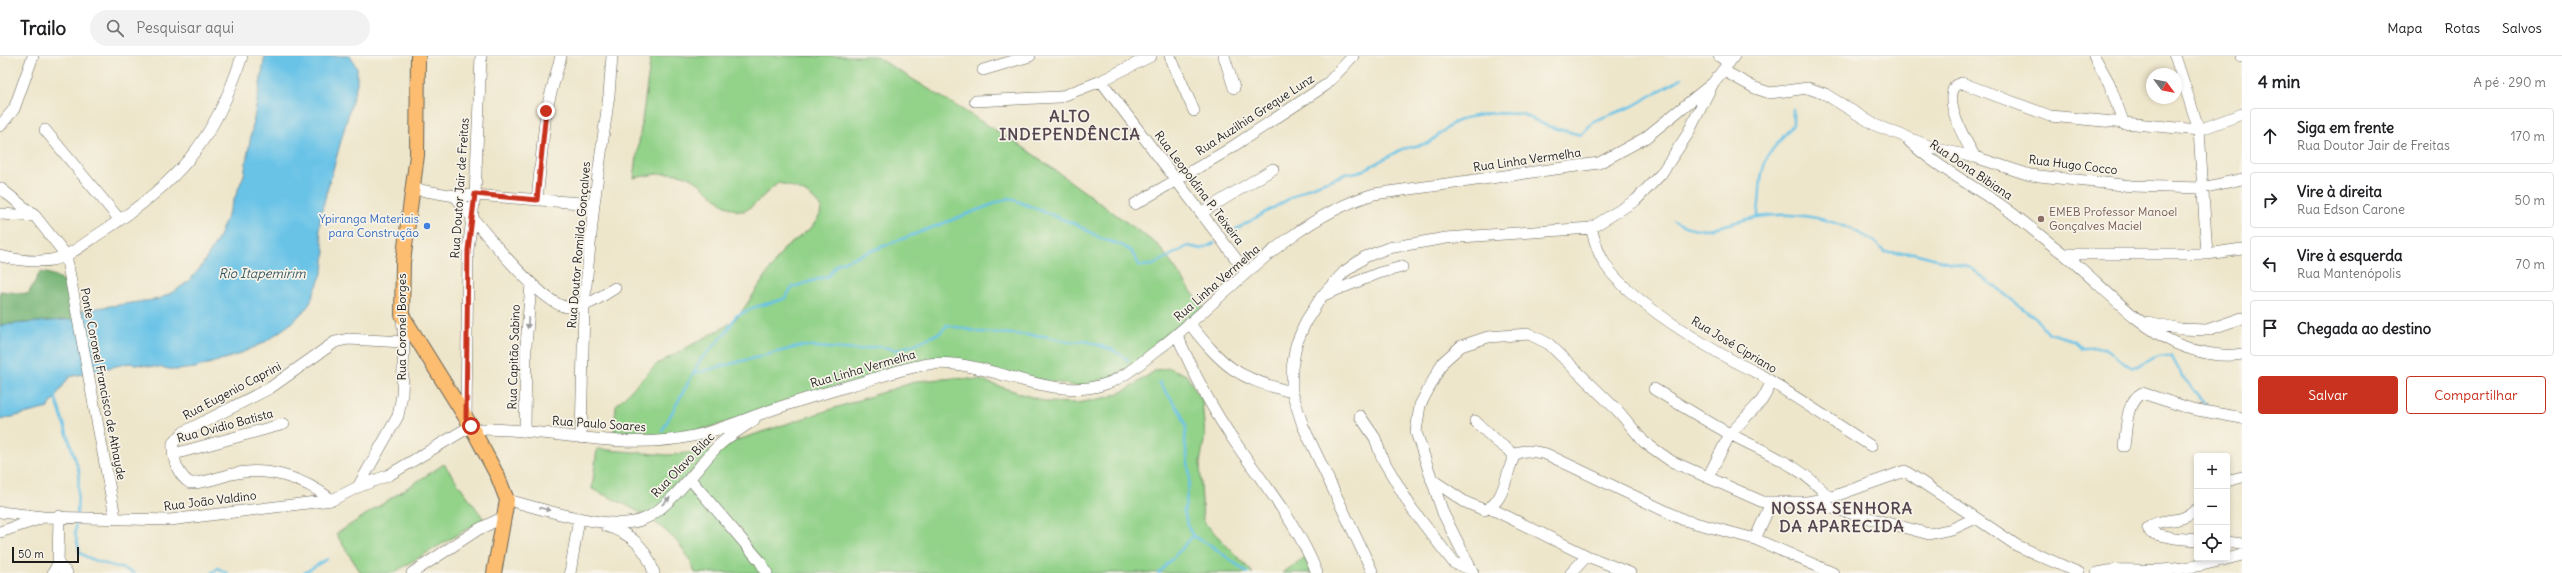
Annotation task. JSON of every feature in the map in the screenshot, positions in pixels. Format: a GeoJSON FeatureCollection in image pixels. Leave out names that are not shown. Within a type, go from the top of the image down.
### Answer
{"type":"FeatureCollection","features":[{"type":"Feature","properties":{"kind":"main road","name":"Rua Coronel Borges"},"geometry":{"type":"LineString","coordinates":[[402,315],[403,262],[414,189],[418,56]]}},
{"type":"Feature","properties":{"kind":"main road"},"geometry":{"type":"LineString","coordinates":[[402,315],[470,424],[498,477],[507,500],[494,573]]}},
{"type":"Feature","properties":{"kind":"street"},"geometry":{"type":"LineString","coordinates":[[0,126],[14,109],[33,56]]}},
{"type":"Feature","properties":{"kind":"street"},"geometry":{"type":"LineString","coordinates":[[0,256],[34,261],[66,255],[120,220],[177,175],[197,151],[228,97],[242,56]]}},
{"type":"Feature","properties":{"kind":"street","name":"Rua Doutor Jair de Freitas"},"geometry":{"type":"LineString","coordinates":[[470,424],[468,250],[475,194],[481,56]]}},
{"type":"Feature","properties":{"kind":"street"},"geometry":{"type":"LineString","coordinates":[[537,200],[546,111],[561,56]]}},
{"type":"Feature","properties":{"kind":"street","name":"Rua Doutor Romildo Gonçalves"},"geometry":{"type":"LineString","coordinates":[[581,438],[584,306],[594,204],[609,95],[612,56]]}},
{"type":"Feature","properties":{"kind":"street"},"geometry":{"type":"LineString","coordinates":[[983,70],[1030,56]]}},
{"type":"Feature","properties":{"kind":"street"},"geometry":{"type":"LineString","coordinates":[[975,102],[1060,97],[1101,82],[1151,56]]}},
{"type":"Feature","properties":{"kind":"street"},"geometry":{"type":"LineString","coordinates":[[1170,56],[1194,111]]}},
{"type":"Feature","properties":{"kind":"street"},"geometry":{"type":"LineString","coordinates":[[1224,56],[1234,88]]}},
{"type":"Feature","properties":{"kind":"street","name":"Rua Auzilhia Greque Lunz"},"geometry":{"type":"LineString","coordinates":[[1135,204],[1223,154],[1326,85],[1353,56]]}},
{"type":"Feature","properties":{"kind":"street","name":"Rua Dona Bibiana"},"geometry":{"type":"LineString","coordinates":[[1719,56],[1729,63],[1755,88],[1770,93],[1808,88],[1825,94],[1875,125],[1904,136],[1927,158],[1998,204],[2064,254],[2140,320],[2177,344],[2196,351],[2231,356],[2242,354]]}},
{"type":"Feature","properties":{"kind":"street"},"geometry":{"type":"LineString","coordinates":[[2094,56],[2108,83],[2124,124]]}},
{"type":"Feature","properties":{"kind":"street"},"geometry":{"type":"LineString","coordinates":[[2175,56],[2199,130],[2207,254]]}},
{"type":"Feature","properties":{"kind":"street","name":"Rua Linha Vermelha"},"geometry":{"type":"LineString","coordinates":[[768,411],[882,376],[928,364],[970,367],[1043,385],[1080,388],[1101,386],[1120,378],[1177,335],[1246,272],[1322,216],[1354,200],[1374,194],[1599,163],[1645,138],[1712,82],[1729,63]]}},
{"type":"Feature","properties":{"kind":"street","name":"Rua Leopoldina P. Teixeira"},"geometry":{"type":"LineString","coordinates":[[1101,82],[1246,272]]}},
{"type":"Feature","properties":{"kind":"street"},"geometry":{"type":"LineString","coordinates":[[1373,573],[1303,426],[1292,392],[1292,368],[1296,345],[1306,321],[1322,296],[1344,272],[1365,257],[1388,248],[1446,238],[1591,228],[1636,200],[1662,174],[1687,135],[1712,82]]}},
{"type":"Feature","properties":{"kind":"street"},"geometry":{"type":"LineString","coordinates":[[1975,157],[1962,136],[1954,112],[1952,92],[1956,85],[1962,83],[2050,116],[2199,130],[2242,114]]}},
{"type":"Feature","properties":{"kind":"street"},"geometry":{"type":"LineString","coordinates":[[45,130],[120,220]]}},
{"type":"Feature","properties":{"kind":"street","name":"Rua Hugo Cocco"},"geometry":{"type":"LineString","coordinates":[[1904,136],[1937,149],[1975,157],[2030,175],[2132,186],[2202,188],[2242,179]]}},
{"type":"Feature","properties":{"kind":"street"},"geometry":{"type":"LineString","coordinates":[[1202,213],[1273,169]]}},
{"type":"Feature","properties":{"kind":"street"},"geometry":{"type":"LineString","coordinates":[[0,188],[35,216],[66,255]]}},
{"type":"Feature","properties":{"kind":"street"},"geometry":{"type":"LineString","coordinates":[[414,189],[455,196],[475,194],[594,204]]}},
{"type":"Feature","properties":{"kind":"street"},"geometry":{"type":"LineString","coordinates":[[455,196],[471,217],[531,284],[557,305],[567,307],[584,306],[615,288]]}},
{"type":"Feature","properties":{"kind":"street"},"geometry":{"type":"LineString","coordinates":[[0,214],[35,216]]}},
{"type":"Feature","properties":{"kind":"street","name":"Rua José Cipriano"},"geometry":{"type":"LineString","coordinates":[[1591,228],[1602,260],[1625,288],[1690,335],[1739,365],[1772,382],[1871,446]]}},
{"type":"Feature","properties":{"kind":"street"},"geometry":{"type":"LineString","coordinates":[[2064,254],[2207,254],[2242,249]]}},
{"type":"Feature","properties":{"kind":"street","name":"Ponte Coronel Francisco de Athayde"},"geometry":{"type":"LineString","coordinates":[[66,255],[115,517]]}},
{"type":"Feature","properties":{"kind":"street"},"geometry":{"type":"LineString","coordinates":[[1322,296],[1379,273],[1402,267]]}},
{"type":"Feature","properties":{"kind":"street","name":"Rua Capitão Sabino"},"geometry":{"type":"LineString","coordinates":[[525,431],[526,345],[531,284]]}},
{"type":"Feature","properties":{"kind":"street","name":"Rua Coronel Borges"},"geometry":{"type":"LineString","coordinates":[[358,487],[398,416],[402,395],[404,342],[402,315]]}},
{"type":"Feature","properties":{"kind":"street"},"geometry":{"type":"LineString","coordinates":[[2140,320],[2161,326],[2206,330],[2242,318]]}},
{"type":"Feature","properties":{"kind":"street"},"geometry":{"type":"LineString","coordinates":[[1189,323],[1215,356],[1226,366],[1258,382],[1292,392]]}},
{"type":"Feature","properties":{"kind":"street"},"geometry":{"type":"LineString","coordinates":[[1471,571],[1443,512],[1416,432],[1420,405],[1444,362],[1461,346],[1488,337],[1529,334],[1549,344],[1571,364],[1644,442],[1672,461],[1751,498],[1771,503],[1807,502],[1829,498],[1905,471],[2016,545],[2079,573]]}},
{"type":"Feature","properties":{"kind":"street"},"geometry":{"type":"LineString","coordinates":[[1177,335],[1210,402],[1234,441],[1295,526],[1317,573]]}},
{"type":"Feature","properties":{"kind":"street","name":"Rua Eugenio Caprini"},"geometry":{"type":"LineString","coordinates":[[174,454],[173,443],[178,435],[270,388],[335,342],[353,339],[404,342]]}},
{"type":"Feature","properties":{"kind":"street"},"geometry":{"type":"LineString","coordinates":[[1708,477],[1730,434],[1762,400],[1772,382]]}},
{"type":"Feature","properties":{"kind":"street"},"geometry":{"type":"LineString","coordinates":[[1654,389],[1730,434],[1792,464],[1818,484],[1829,498]]}},
{"type":"Feature","properties":{"kind":"street"},"geometry":{"type":"LineString","coordinates":[[2124,446],[2130,407],[2136,397],[2142,393],[2192,409],[2242,418]]}},
{"type":"Feature","properties":{"kind":"street","name":"Rua Paulo Soares"},"geometry":{"type":"LineString","coordinates":[[470,424],[581,438],[628,441],[691,437],[768,411]]}},
{"type":"Feature","properties":{"kind":"street","name":"Rua Olavo Bilac"},"geometry":{"type":"LineString","coordinates":[[583,519],[621,523],[644,519],[652,515],[690,479],[716,448],[768,411]]}},
{"type":"Feature","properties":{"kind":"street"},"geometry":{"type":"LineString","coordinates":[[1360,416],[1375,438],[1382,458],[1412,509],[1454,563],[1471,571]]}},
{"type":"Feature","properties":{"kind":"street"},"geometry":{"type":"LineString","coordinates":[[1475,421],[1495,440],[1515,455]]}},
{"type":"Feature","properties":{"kind":"street","name":"Rua Ovidio Batista"},"geometry":{"type":"LineString","coordinates":[[174,454],[284,424]]}},
{"type":"Feature","properties":{"kind":"street"},"geometry":{"type":"LineString","coordinates":[[174,454],[182,477],[190,483],[250,470],[261,470],[284,476],[317,488],[332,500],[358,487],[376,482],[470,424]]}},
{"type":"Feature","properties":{"kind":"street"},"geometry":{"type":"LineString","coordinates":[[1490,508],[1499,498],[1515,455],[1520,451],[1528,450],[1546,454],[1684,520],[1755,539],[1833,573]]}},
{"type":"Feature","properties":{"kind":"street"},"geometry":{"type":"LineString","coordinates":[[2230,480],[2242,477]]}},
{"type":"Feature","properties":{"kind":"street"},"geometry":{"type":"LineString","coordinates":[[690,479],[760,561],[767,573]]}},
{"type":"Feature","properties":{"kind":"street"},"geometry":{"type":"LineString","coordinates":[[1431,479],[1479,510],[1490,508],[1587,556],[1630,573]]}},
{"type":"Feature","properties":{"kind":"street","name":"Rua João Valdino"},"geometry":{"type":"LineString","coordinates":[[0,512],[43,517],[115,517],[170,520],[332,500]]}},
{"type":"Feature","properties":{"kind":"street","name":"Rua Olavo Bilac"},"geometry":{"type":"LineString","coordinates":[[507,500],[583,519],[623,532],[636,540],[644,549],[654,573]]}},
{"type":"Feature","properties":{"kind":"street"},"geometry":{"type":"LineString","coordinates":[[1807,502],[1929,534],[1952,529],[1976,518]]}},
{"type":"Feature","properties":{"kind":"street"},"geometry":{"type":"LineString","coordinates":[[1755,539],[1771,503]]}},
{"type":"Feature","properties":{"kind":"street"},"geometry":{"type":"LineString","coordinates":[[2194,512],[2189,517],[2181,520],[2155,523],[2148,528],[2151,533],[2174,538],[2194,540]]}},
{"type":"Feature","properties":{"kind":"street"},"geometry":{"type":"LineString","coordinates":[[59,516],[56,568],[67,573]]}},
{"type":"Feature","properties":{"kind":"street","name":"Rua João Valdino"},"geometry":{"type":"LineString","coordinates":[[0,532],[43,517]]}},
{"type":"Feature","properties":{"kind":"street"},"geometry":{"type":"LineString","coordinates":[[412,573],[479,529],[504,517]]}},
{"type":"Feature","properties":{"kind":"street"},"geometry":{"type":"LineString","coordinates":[[570,573],[583,519]]}},
{"type":"Feature","properties":{"kind":"street"},"geometry":{"type":"LineString","coordinates":[[2230,542],[2242,544]]}},
{"type":"Feature","properties":{"kind":"street"},"geometry":{"type":"LineString","coordinates":[[2097,573],[2123,568],[2162,570],[2196,566],[2242,555]]}},
{"type":"Feature","properties":{"kind":"street"},"geometry":{"type":"LineString","coordinates":[[1571,573],[1587,556]]}},
{"type":"Feature","properties":{"kind":"green space"},"geometry":{"type":"Polygon","coordinates":[[[651,56],[875,56],[1023,147],[1159,246],[1204,309],[1127,371],[1081,387],[942,362],[668,439],[614,434],[616,405],[657,364],[726,326],[738,317],[784,249],[812,227],[820,215],[821,208],[813,198],[803,191],[779,183],[770,189],[751,207],[743,211],[735,210],[728,206],[691,178],[683,175],[665,173],[634,178],[651,56]]]}},
{"type":"Feature","properties":{"kind":"green space"},"geometry":{"type":"Polygon","coordinates":[[[40,272],[58,277],[63,282],[70,294],[76,319],[0,325],[0,291],[28,294],[40,272]]]}},
{"type":"Feature","properties":{"kind":"green space"},"geometry":{"type":"Polygon","coordinates":[[[1170,368],[1186,375],[1202,400],[1205,436],[1200,463],[1203,521],[1253,573],[695,573],[688,557],[678,543],[666,531],[638,512],[592,489],[597,449],[668,455],[704,451],[917,381],[955,378],[980,380],[1047,402],[1078,403],[1109,397],[1128,389],[1156,370],[1170,368]]]}},
{"type":"Feature","properties":{"kind":"green space"},"geometry":{"type":"Polygon","coordinates":[[[444,464],[484,519],[393,573],[361,573],[336,534],[444,464]]]}},
{"type":"Feature","properties":{"kind":"green space"},"geometry":{"type":"Polygon","coordinates":[[[1305,558],[1311,573],[1282,573],[1305,558]]]}},
{"type":"Feature","properties":{"kind":"water","name":"Rio Itapemirim"},"geometry":{"type":"Polygon","coordinates":[[[265,56],[350,56],[357,68],[357,83],[321,213],[319,230],[325,251],[323,271],[309,305],[293,322],[265,342],[237,355],[195,368],[176,370],[129,363],[69,377],[48,408],[0,420],[0,325],[76,319],[83,310],[159,299],[175,291],[189,281],[201,267],[217,241],[244,175],[265,56]]]}},
{"type":"Feature","properties":{"kind":"waterway"},"geometry":{"type":"LineString","coordinates":[[1231,232],[1308,188],[1346,174],[1362,171],[1402,149],[1429,143],[1453,123],[1465,118],[1491,113],[1522,114],[1547,126],[1581,135],[1594,121],[1633,106],[1682,78]]}},
{"type":"Feature","properties":{"kind":"waterway"},"geometry":{"type":"LineString","coordinates":[[1757,217],[1762,172],[1768,156],[1793,124],[1793,109]]}},
{"type":"Feature","properties":{"kind":"waterway"},"geometry":{"type":"LineString","coordinates":[[662,431],[701,359],[725,334],[736,316],[755,307],[784,299],[793,287],[828,276],[837,264],[1009,198],[1077,225],[1102,239],[1121,245],[1131,251],[1140,266],[1153,265],[1188,246],[1202,249],[1214,243]]}},
{"type":"Feature","properties":{"kind":"waterway"},"geometry":{"type":"LineString","coordinates":[[1674,221],[1696,229],[1706,229],[1716,228],[1746,219],[1773,215],[1817,218],[1858,233],[1872,240],[1885,252],[1914,253],[1971,268],[2035,318],[2048,333],[2074,340],[2082,348],[2105,348],[2120,361],[2131,366],[2142,365],[2159,356],[2172,357],[2182,376],[2210,408]]}},
{"type":"Feature","properties":{"kind":"waterway"},"geometry":{"type":"LineString","coordinates":[[695,373],[801,346],[858,350],[879,346],[896,350],[916,344],[941,332],[947,325],[979,332],[1044,336],[1070,342],[1086,341],[1113,350],[1128,360]]}},
{"type":"Feature","properties":{"kind":"waterway"},"geometry":{"type":"LineString","coordinates":[[1159,382],[1181,413],[1186,427],[1185,442],[1190,477],[1184,512],[1190,531],[1193,536],[1212,546],[1248,573]]}},
{"type":"Feature","properties":{"kind":"waterway"},"geometry":{"type":"LineString","coordinates":[[54,393],[79,471],[77,514]]}},
{"type":"Feature","properties":{"kind":"waterway"},"geometry":{"type":"LineString","coordinates":[[76,521],[75,534],[80,553],[93,560],[134,573]]}},
{"type":"Feature","properties":{"kind":"waterway"},"geometry":{"type":"LineString","coordinates":[[1159,573],[1193,536]]}},
{"type":"Feature","properties":{"kind":"waterway"},"geometry":{"type":"LineString","coordinates":[[304,573],[327,559]]}},
{"type":"Feature","properties":{"kind":"waterway"},"geometry":{"type":"LineString","coordinates":[[212,573],[218,568],[227,573]]}},
{"type":"Feature","properties":{"kind":"place","name":"EMEB Professor Manoel Gonçalves Maciel"},"geometry":{"type":"Point","coordinates":[2041,219]}},
{"type":"Feature","properties":{"kind":"place","name":"Ypiranga Materiais para Construção"},"geometry":{"type":"Point","coordinates":[427,226]}},
{"type":"Feature","properties":{"kind":"district","name":"ALTO INDEPENDÊNCIA"},"geometry":{"type":"Point","coordinates":[1070,125]}},
{"type":"Feature","properties":{"kind":"district","name":"NOSSA SENHORA DA APARECIDA"},"geometry":{"type":"Point","coordinates":[1842,517]}},
{"type":"Feature","properties":{"kind":"route"},"geometry":{"type":"LineString","coordinates":[[471,426],[466,418],[468,250],[475,194],[537,200],[546,111]]}}]}
